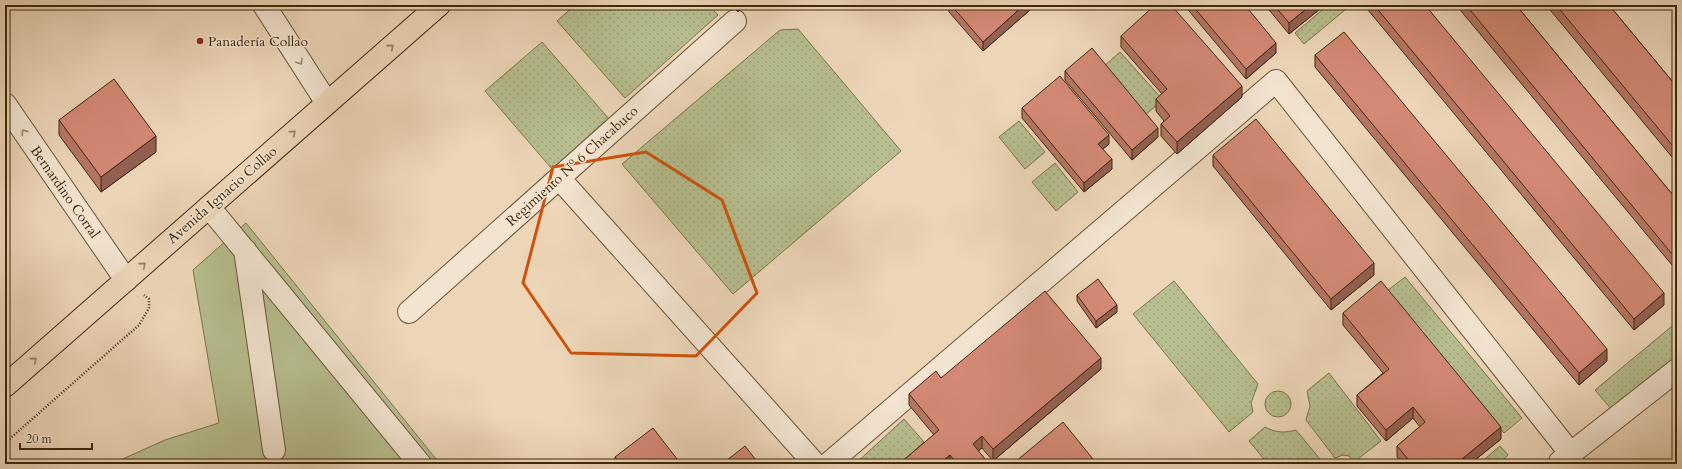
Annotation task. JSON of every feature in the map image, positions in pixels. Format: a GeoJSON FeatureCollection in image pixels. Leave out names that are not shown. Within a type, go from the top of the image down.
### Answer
{"type":"FeatureCollection","features":[{"type":"Feature","properties":{"kind":"main road","name":"Avenida Ignacio Collao"},"geometry":{"type":"LineString","coordinates":[[5,386],[439,5]]}},
{"type":"Feature","properties":{"kind":"street"},"geometry":{"type":"LineString","coordinates":[[264,5],[327,103]]}},
{"type":"Feature","properties":{"kind":"street","name":"Regimiento Nº 6 Chacabuco"},"geometry":{"type":"LineString","coordinates":[[409,312],[735,21]]}},
{"type":"Feature","properties":{"kind":"street"},"geometry":{"type":"LineString","coordinates":[[828,464],[1276,81],[1567,461],[1677,370]]}},
{"type":"Feature","properties":{"kind":"street","name":"Bernardino Corral"},"geometry":{"type":"LineString","coordinates":[[5,104],[126,280]]}},
{"type":"Feature","properties":{"kind":"street"},"geometry":{"type":"LineString","coordinates":[[559,178],[815,464]]}},
{"type":"Feature","properties":{"kind":"street"},"geometry":{"type":"LineString","coordinates":[[209,207],[420,464]]}},
{"type":"Feature","properties":{"kind":"street"},"geometry":{"type":"LineString","coordinates":[[245,250],[274,450]]}},
{"type":"Feature","properties":{"kind":"path"},"geometry":{"type":"LineString","coordinates":[[5,443],[139,324],[149,308],[149,299],[126,280]]}},
{"type":"Feature","properties":{"kind":"highlighted area"},"geometry":{"type":"Polygon","coordinates":[[[646,152],[722,200],[757,293],[696,356],[571,353],[523,283],[553,167],[646,152]]]}},
{"type":"Feature","properties":{"kind":"green space"},"geometry":{"type":"Polygon","coordinates":[[[575,5],[709,5],[718,15],[625,98],[557,21],[575,5]]]}},
{"type":"Feature","properties":{"kind":"green space"},"geometry":{"type":"Polygon","coordinates":[[[1328,5],[1351,5],[1304,44],[1295,33],[1328,5]]]}},
{"type":"Feature","properties":{"kind":"green space"},"geometry":{"type":"Polygon","coordinates":[[[798,29],[901,151],[733,294],[622,164],[780,30],[798,29]]]}},
{"type":"Feature","properties":{"kind":"green space"},"geometry":{"type":"Polygon","coordinates":[[[542,42],[609,119],[552,169],[485,91],[542,42]]]}},
{"type":"Feature","properties":{"kind":"green space"},"geometry":{"type":"Polygon","coordinates":[[[1120,52],[1163,100],[1145,115],[1103,67],[1120,52]]]}},
{"type":"Feature","properties":{"kind":"green space"},"geometry":{"type":"Polygon","coordinates":[[[1019,121],[1045,152],[1025,169],[999,137],[1019,121]]]}},
{"type":"Feature","properties":{"kind":"green space"},"geometry":{"type":"Polygon","coordinates":[[[1055,163],[1078,192],[1056,211],[1032,182],[1055,163]]]}},
{"type":"Feature","properties":{"kind":"green space"},"geometry":{"type":"Polygon","coordinates":[[[246,223],[440,464],[117,464],[116,462],[165,440],[219,423],[193,270],[246,223]]]}},
{"type":"Feature","properties":{"kind":"green space"},"geometry":{"type":"Polygon","coordinates":[[[1405,277],[1522,418],[1504,433],[1387,291],[1405,277]]]}},
{"type":"Feature","properties":{"kind":"green space"},"geometry":{"type":"Polygon","coordinates":[[[1174,281],[1258,384],[1251,403],[1253,412],[1229,432],[1133,314],[1174,281]]]}},
{"type":"Feature","properties":{"kind":"green space"},"geometry":{"type":"Polygon","coordinates":[[[1677,322],[1677,356],[1612,410],[1595,390],[1677,322]]]}},
{"type":"Feature","properties":{"kind":"green space"},"geometry":{"type":"Polygon","coordinates":[[[1329,373],[1381,441],[1354,462],[1349,456],[1343,455],[1335,458],[1306,420],[1310,406],[1307,391],[1329,373]]]}},
{"type":"Feature","properties":{"kind":"green space"},"geometry":{"type":"Polygon","coordinates":[[[1278,391],[1287,395],[1291,404],[1287,413],[1278,417],[1269,413],[1265,404],[1269,395],[1278,391]]]}},
{"type":"Feature","properties":{"kind":"green space"},"geometry":{"type":"Polygon","coordinates":[[[904,419],[924,442],[900,464],[855,464],[904,419]]]}},
{"type":"Feature","properties":{"kind":"green space"},"geometry":{"type":"Polygon","coordinates":[[[1265,427],[1280,432],[1296,430],[1324,464],[1268,464],[1249,441],[1265,427]]]}},
{"type":"Feature","properties":{"kind":"green space"},"geometry":{"type":"Polygon","coordinates":[[[1500,446],[1508,455],[1498,464],[1479,464],[1500,446]]]}},
{"type":"Feature","properties":{"kind":"building"},"geometry":{"type":"Polygon","coordinates":[[[951,5],[1024,5],[983,42],[951,5]]]}},
{"type":"Feature","properties":{"kind":"building"},"geometry":{"type":"Polygon","coordinates":[[[1155,5],[1171,5],[1242,86],[1177,142],[1161,124],[1170,116],[1156,99],[1167,89],[1121,36],[1155,5]]]}},
{"type":"Feature","properties":{"kind":"building"},"geometry":{"type":"Polygon","coordinates":[[[1192,5],[1245,5],[1276,43],[1246,69],[1192,5]]]}},
{"type":"Feature","properties":{"kind":"building"},"geometry":{"type":"Polygon","coordinates":[[[1274,5],[1311,5],[1289,23],[1274,5]]]}},
{"type":"Feature","properties":{"kind":"building"},"geometry":{"type":"Polygon","coordinates":[[[1374,5],[1425,5],[1664,293],[1634,319],[1374,5]]]}},
{"type":"Feature","properties":{"kind":"building"},"geometry":{"type":"Polygon","coordinates":[[[1466,5],[1516,5],[1677,200],[1677,260],[1466,5]]]}},
{"type":"Feature","properties":{"kind":"building"},"geometry":{"type":"Polygon","coordinates":[[[1556,5],[1609,5],[1677,87],[1677,151],[1556,5]]]}},
{"type":"Feature","properties":{"kind":"building"},"geometry":{"type":"Polygon","coordinates":[[[1344,32],[1607,349],[1579,373],[1315,55],[1344,32]]]}},
{"type":"Feature","properties":{"kind":"building"},"geometry":{"type":"Polygon","coordinates":[[[1092,48],[1158,128],[1132,150],[1065,71],[1092,48]]]}},
{"type":"Feature","properties":{"kind":"building"},"geometry":{"type":"Polygon","coordinates":[[[1060,76],[1109,135],[1098,144],[1112,159],[1084,183],[1022,108],[1060,76]]]}},
{"type":"Feature","properties":{"kind":"building"},"geometry":{"type":"Polygon","coordinates":[[[114,79],[156,136],[101,177],[59,120],[114,79]]]}},
{"type":"Feature","properties":{"kind":"building"},"geometry":{"type":"Polygon","coordinates":[[[1256,119],[1374,263],[1331,299],[1213,155],[1256,119]]]}},
{"type":"Feature","properties":{"kind":"building"},"geometry":{"type":"Polygon","coordinates":[[[1098,279],[1117,305],[1096,321],[1077,295],[1098,279]]]}},
{"type":"Feature","properties":{"kind":"building"},"geometry":{"type":"Polygon","coordinates":[[[1381,281],[1501,427],[1456,464],[1412,464],[1397,446],[1425,422],[1413,407],[1386,430],[1357,395],[1389,369],[1343,313],[1381,281]]]}},
{"type":"Feature","properties":{"kind":"building"},"geometry":{"type":"Polygon","coordinates":[[[1045,291],[1101,358],[993,449],[982,436],[973,444],[989,464],[957,464],[950,455],[939,464],[899,464],[939,430],[909,394],[936,371],[941,378],[1045,291]]]}},
{"type":"Feature","properties":{"kind":"building"},"geometry":{"type":"Polygon","coordinates":[[[1063,422],[1097,464],[1017,464],[1015,462],[1063,422]]]}},
{"type":"Feature","properties":{"kind":"building"},"geometry":{"type":"Polygon","coordinates":[[[653,428],[681,464],[621,464],[615,457],[653,428]]]}},
{"type":"Feature","properties":{"kind":"building"},"geometry":{"type":"Polygon","coordinates":[[[745,446],[759,464],[722,464],[745,446]]]}},
{"type":"Feature","properties":{"kind":"place","name":"Panadería Collao"},"geometry":{"type":"Point","coordinates":[200,41]}}]}
